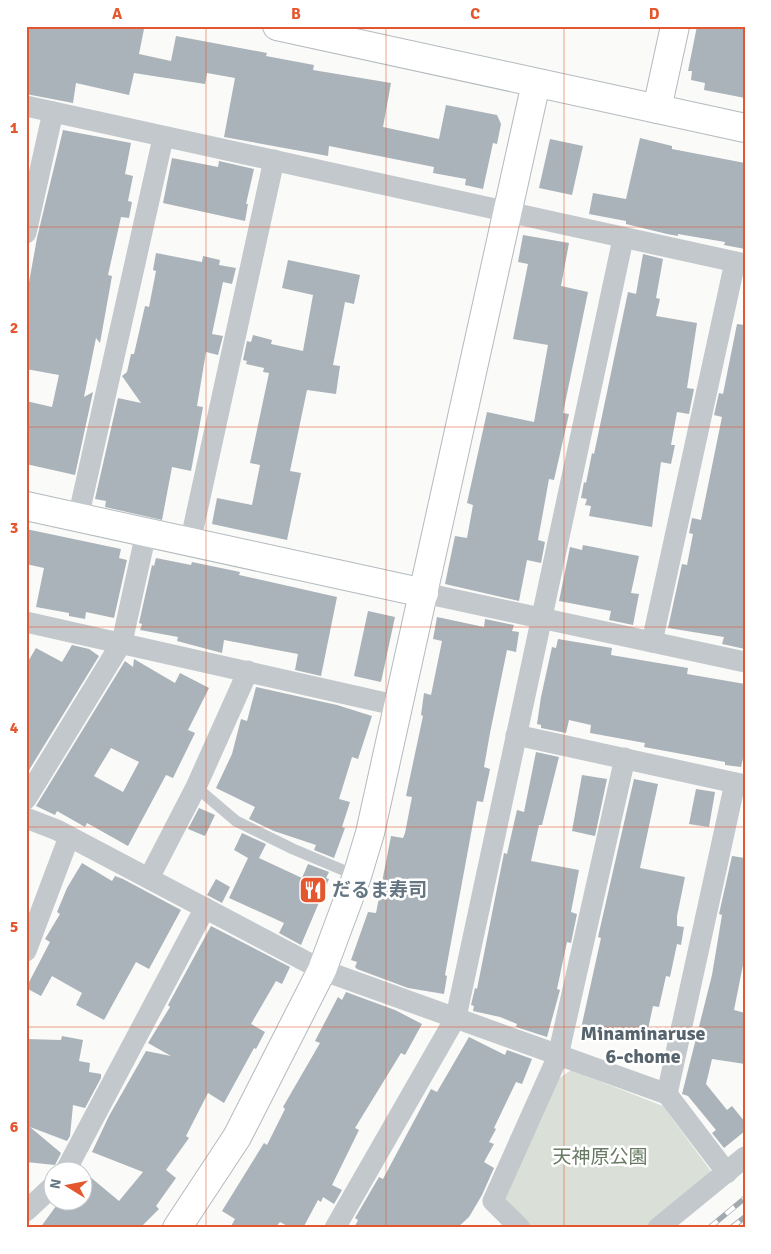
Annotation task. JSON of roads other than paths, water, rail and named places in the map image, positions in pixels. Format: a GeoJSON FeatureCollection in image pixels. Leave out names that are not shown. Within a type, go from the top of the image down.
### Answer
{"type":"FeatureCollection","features":[{"type":"Feature","properties":{"kind":"street"},"geometry":{"type":"LineString","coordinates":[[278,26],[745,128]]}},
{"type":"Feature","properties":{"kind":"street"},"geometry":{"type":"LineString","coordinates":[[657,109],[675,26]]}},
{"type":"Feature","properties":{"kind":"street"},"geometry":{"type":"LineString","coordinates":[[177,1228],[237,1137],[322,970],[357,876],[370,832],[399,706],[536,83]]}},
{"type":"Feature","properties":{"kind":"street"},"geometry":{"type":"LineString","coordinates":[[26,106],[163,138],[274,160],[624,239],[740,263],[652,642]]}},
{"type":"Feature","properties":{"kind":"street"},"geometry":{"type":"LineString","coordinates":[[26,233],[53,112]]}},
{"type":"Feature","properties":{"kind":"street"},"geometry":{"type":"LineString","coordinates":[[78,518],[163,138]]}},
{"type":"Feature","properties":{"kind":"street"},"geometry":{"type":"LineString","coordinates":[[190,544],[274,160]]}},
{"type":"Feature","properties":{"kind":"street"},"geometry":{"type":"LineString","coordinates":[[335,1228],[456,1017],[624,239]]}},
{"type":"Feature","properties":{"kind":"street"},"geometry":{"type":"LineString","coordinates":[[26,506],[190,544],[745,662]]}},
{"type":"Feature","properties":{"kind":"street"},"geometry":{"type":"LineString","coordinates":[[26,799],[122,642],[146,534]]}},
{"type":"Feature","properties":{"kind":"street"},"geometry":{"type":"LineString","coordinates":[[26,622],[122,642],[399,706]]}},
{"type":"Feature","properties":{"kind":"street"},"geometry":{"type":"LineString","coordinates":[[149,878],[196,787],[248,671]]}},
{"type":"Feature","properties":{"kind":"street"},"geometry":{"type":"LineString","coordinates":[[516,735],[740,784],[667,1094]]}},
{"type":"Feature","properties":{"kind":"street"},"geometry":{"type":"LineString","coordinates":[[520,1228],[493,1200],[558,1056],[625,758]]}},
{"type":"Feature","properties":{"kind":"street"},"geometry":{"type":"LineString","coordinates":[[26,818],[69,837],[149,878],[322,970],[667,1094],[727,1173]]}},
{"type":"Feature","properties":{"kind":"street"},"geometry":{"type":"LineString","coordinates":[[26,951],[69,837]]}},
{"type":"Feature","properties":{"kind":"street"},"geometry":{"type":"LineString","coordinates":[[70,1162],[205,908]]}},
{"type":"Feature","properties":{"kind":"street"},"geometry":{"type":"LineString","coordinates":[[658,1228],[745,1158]]}},
{"type":"Feature","properties":{"kind":"street"},"geometry":{"type":"LineString","coordinates":[[26,1211],[42,1196]]}},
{"type":"Feature","properties":{"kind":"lane"},"geometry":{"type":"LineString","coordinates":[[196,787],[236,821],[293,849],[357,876]]}},
{"type":"Feature","properties":{"kind":"railway"},"geometry":{"type":"LineString","coordinates":[[709,1228],[745,1198]]}},
{"type":"Feature","properties":{"kind":"railway"},"geometry":{"type":"LineString","coordinates":[[731,1228],[745,1217]]}},
{"type":"Feature","properties":{"kind":"place","name":"だるま寿司"},"geometry":{"type":"Point","coordinates":[313,890]}},
{"type":"Feature","properties":{"kind":"district","name":"Minaminaruse 6-chome"},"geometry":{"type":"Point","coordinates":[643,1044]}},
{"type":"Feature","properties":{"kind":"park label","name":"天神原公園"},"geometry":{"type":"Point","coordinates":[600,1157]}}]}
